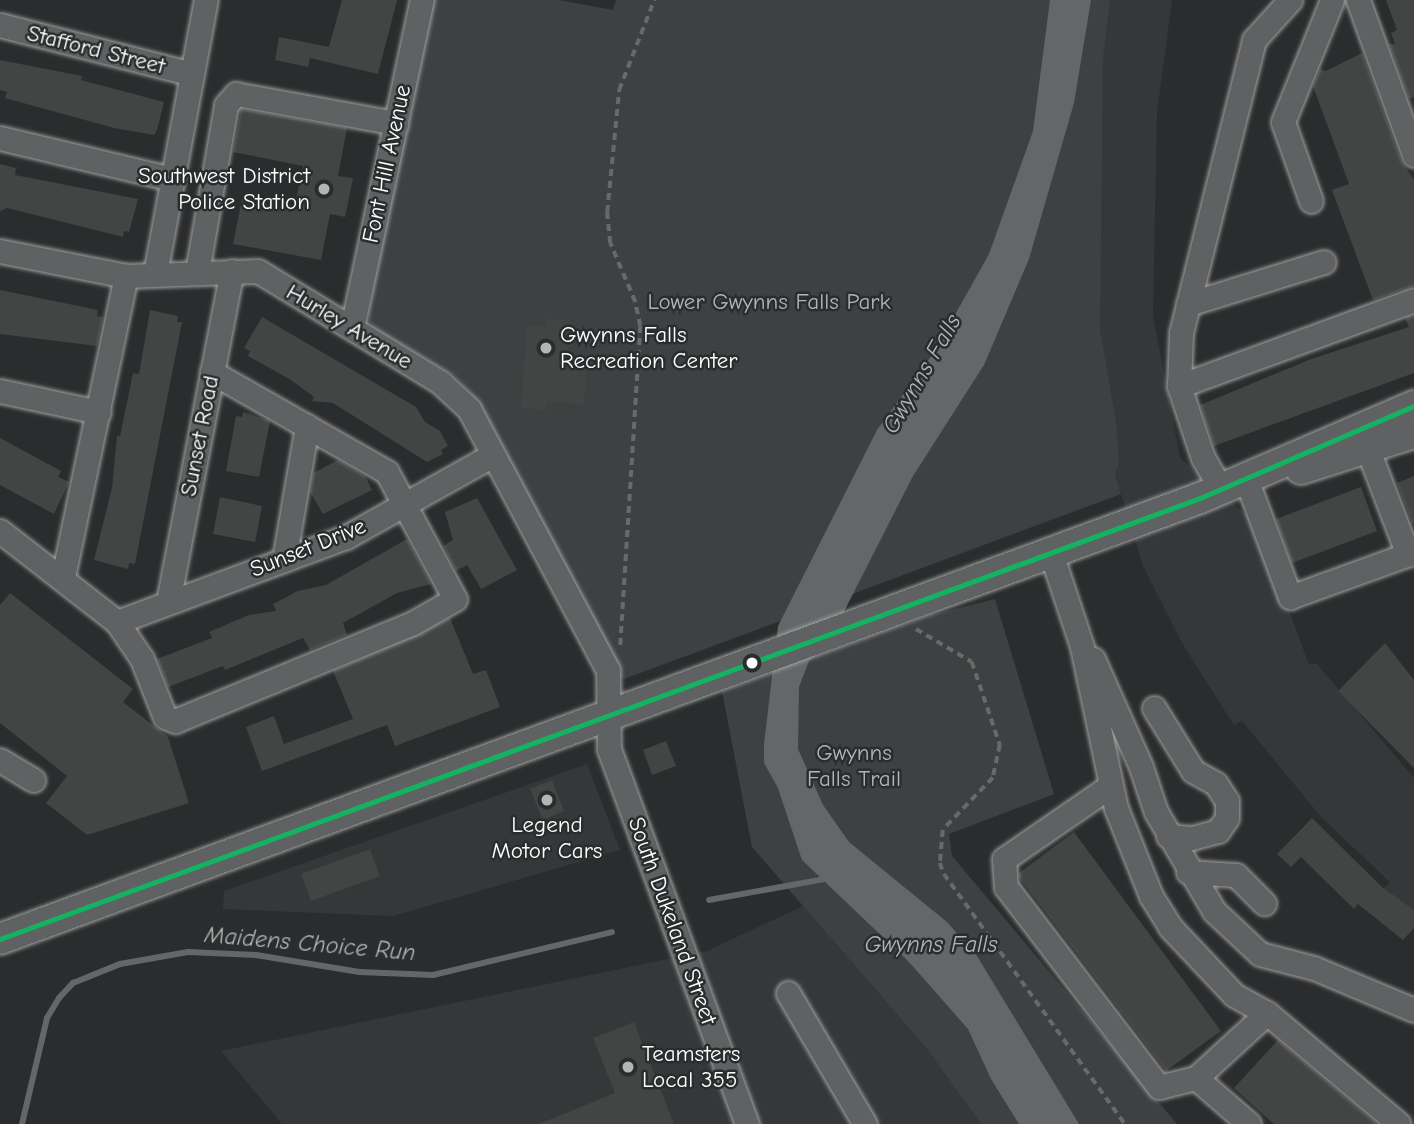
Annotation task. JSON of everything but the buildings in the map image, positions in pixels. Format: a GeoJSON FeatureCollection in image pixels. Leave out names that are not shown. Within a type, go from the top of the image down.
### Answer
{"type":"FeatureCollection","features":[{"type":"Feature","properties":{"kind":"main road"},"geometry":{"type":"LineString","coordinates":[[1223,491],[1414,406]]}},
{"type":"Feature","properties":{"kind":"main road"},"geometry":{"type":"LineString","coordinates":[[0,939],[1127,525],[1223,491],[1368,450],[1414,433]]}},
{"type":"Feature","properties":{"kind":"street"},"geometry":{"type":"LineString","coordinates":[[155,274],[206,0]]}},
{"type":"Feature","properties":{"kind":"street","name":"Font Hill Avenue"},"geometry":{"type":"LineString","coordinates":[[352,328],[422,0]]}},
{"type":"Feature","properties":{"kind":"street"},"geometry":{"type":"LineString","coordinates":[[1290,0],[1254,40],[1181,333],[1179,386],[1203,458],[1290,597],[1411,554],[1368,450]]}},
{"type":"Feature","properties":{"kind":"street"},"geometry":{"type":"LineString","coordinates":[[1311,201],[1283,121],[1332,0]]}},
{"type":"Feature","properties":{"kind":"street"},"geometry":{"type":"LineString","coordinates":[[1358,0],[1414,155]]}},
{"type":"Feature","properties":{"kind":"street","name":"Stafford Street"},"geometry":{"type":"LineString","coordinates":[[0,25],[192,74]]}},
{"type":"Feature","properties":{"kind":"street"},"geometry":{"type":"LineString","coordinates":[[197,272],[226,105],[236,94],[396,123]]}},
{"type":"Feature","properties":{"kind":"street"},"geometry":{"type":"LineString","coordinates":[[0,138],[172,179]]}},
{"type":"Feature","properties":{"kind":"street","name":"Hurley Avenue"},"geometry":{"type":"LineString","coordinates":[[0,251],[125,276],[258,271],[455,393],[469,409],[491,456],[558,570],[608,670],[611,716]]}},
{"type":"Feature","properties":{"kind":"street"},"geometry":{"type":"LineString","coordinates":[[1188,304],[1324,262]]}},
{"type":"Feature","properties":{"kind":"street","name":"Sunset Road"},"geometry":{"type":"LineString","coordinates":[[168,602],[232,271]]}},
{"type":"Feature","properties":{"kind":"street"},"geometry":{"type":"LineString","coordinates":[[63,577],[125,276]]}},
{"type":"Feature","properties":{"kind":"street"},"geometry":{"type":"LineString","coordinates":[[1179,386],[1414,300]]}},
{"type":"Feature","properties":{"kind":"street"},"geometry":{"type":"LineString","coordinates":[[0,531],[63,577],[117,622],[142,659],[165,717],[186,720],[413,623],[455,599],[387,472],[212,372]]}},
{"type":"Feature","properties":{"kind":"street"},"geometry":{"type":"LineString","coordinates":[[0,391],[99,412]]}},
{"type":"Feature","properties":{"kind":"street"},"geometry":{"type":"LineString","coordinates":[[284,560],[307,426]]}},
{"type":"Feature","properties":{"kind":"street","name":"Sunset Drive"},"geometry":{"type":"LineString","coordinates":[[117,622],[346,537],[491,456]]}},
{"type":"Feature","properties":{"kind":"street"},"geometry":{"type":"LineString","coordinates":[[1051,553],[1082,647],[1110,786],[1137,867],[1170,927],[1234,995],[1267,1013],[1399,1124]]}},
{"type":"Feature","properties":{"kind":"street"},"geometry":{"type":"LineString","coordinates":[[1082,647],[1091,653],[1168,836],[1214,911],[1260,954],[1314,968],[1414,1010]]}},
{"type":"Feature","properties":{"kind":"street"},"geometry":{"type":"LineString","coordinates":[[1154,708],[1193,771],[1216,784],[1227,801],[1227,818],[1217,831],[1191,838],[1168,836]]}},
{"type":"Feature","properties":{"kind":"street","name":"South Dukeland Street"},"geometry":{"type":"LineString","coordinates":[[611,716],[608,749],[747,1124]]}},
{"type":"Feature","properties":{"kind":"street"},"geometry":{"type":"LineString","coordinates":[[0,760],[33,780]]}},
{"type":"Feature","properties":{"kind":"street"},"geometry":{"type":"LineString","coordinates":[[1110,786],[1004,859],[1006,887],[1160,1087],[1196,1078],[1267,1013]]}},
{"type":"Feature","properties":{"kind":"street"},"geometry":{"type":"LineString","coordinates":[[1188,872],[1236,875],[1264,903]]}},
{"type":"Feature","properties":{"kind":"street"},"geometry":{"type":"LineString","coordinates":[[788,993],[865,1124]]}},
{"type":"Feature","properties":{"kind":"street"},"geometry":{"type":"LineString","coordinates":[[1196,1078],[1249,1124]]}},
{"type":"Feature","properties":{"kind":"path"},"geometry":{"type":"LineString","coordinates":[[617,655],[640,326],[635,302],[610,243],[607,212],[617,97],[654,0]]}},
{"type":"Feature","properties":{"kind":"shaded area"},"geometry":{"type":"Polygon","coordinates":[[[1097,0],[1172,0],[1157,113],[1153,315],[1180,458],[1257,524],[1309,665],[1316,663],[1414,778],[1414,913],[1383,889],[1390,882],[1322,818],[1242,721],[1234,725],[1183,645],[1143,566],[1108,451],[1079,271],[1097,0]]]}},
{"type":"Feature","properties":{"kind":"shaded area"},"geometry":{"type":"Polygon","coordinates":[[[587,764],[620,850],[393,916],[223,909],[224,891],[587,764]]]}},
{"type":"Feature","properties":{"kind":"shaded area"},"geometry":{"type":"Polygon","coordinates":[[[803,906],[927,1049],[981,1124],[282,1124],[221,1051],[707,951],[803,906]]]}},
{"type":"Feature","properties":{"kind":"green space","name":"Lower Gwynns Falls Park"},"geometry":{"type":"Polygon","coordinates":[[[431,0],[559,0],[613,10],[616,0],[1110,0],[1103,58],[1100,330],[1116,422],[1119,463],[1115,474],[1121,494],[624,679],[617,674],[571,576],[472,394],[453,375],[372,327],[368,316],[431,0]]]}},
{"type":"Feature","properties":{"kind":"green space","name":"Gwynns Falls Trail"},"geometry":{"type":"Polygon","coordinates":[[[995,599],[1054,794],[949,834],[952,856],[1177,1124],[981,1124],[927,1049],[752,847],[722,691],[927,616],[995,599]]]}},
{"type":"Feature","properties":{"kind":"water","name":"Gwynns Falls"},"geometry":{"type":"Polygon","coordinates":[[[1050,0],[1091,0],[1074,103],[1029,259],[984,365],[913,476],[827,645],[809,661],[799,687],[798,749],[823,805],[849,842],[947,922],[977,956],[1079,1124],[1019,1124],[991,1079],[968,1029],[909,962],[802,860],[778,788],[764,763],[764,744],[778,626],[877,430],[933,354],[989,254],[1033,131],[1050,0]]]}},
{"type":"Feature","properties":{"kind":"waterway","name":"Maidens Choice Run"},"geometry":{"type":"LineString","coordinates":[[709,900],[824,879]]}},
{"type":"Feature","properties":{"kind":"waterway","name":"Maidens Choice Run"},"geometry":{"type":"LineString","coordinates":[[22,1124],[47,1018],[59,998],[73,983],[120,964],[188,952],[256,955],[360,972],[433,975],[612,932]]}},
{"type":"Feature","properties":{"kind":"transit line"},"geometry":{"type":"LineString","coordinates":[[0,939],[1200,498],[1414,406]]}},
{"type":"Feature","properties":{"kind":"place","name":"Southwest District Police Station"},"geometry":{"type":"Point","coordinates":[324,189]}},
{"type":"Feature","properties":{"kind":"place","name":"Gwynns Falls Recreation Center"},"geometry":{"type":"Point","coordinates":[546,348]}},
{"type":"Feature","properties":{"kind":"place","name":"Legend Motor Cars"},"geometry":{"type":"Point","coordinates":[547,800]}},
{"type":"Feature","properties":{"kind":"place","name":"Teamsters Local 355"},"geometry":{"type":"Point","coordinates":[628,1067]}}]}
